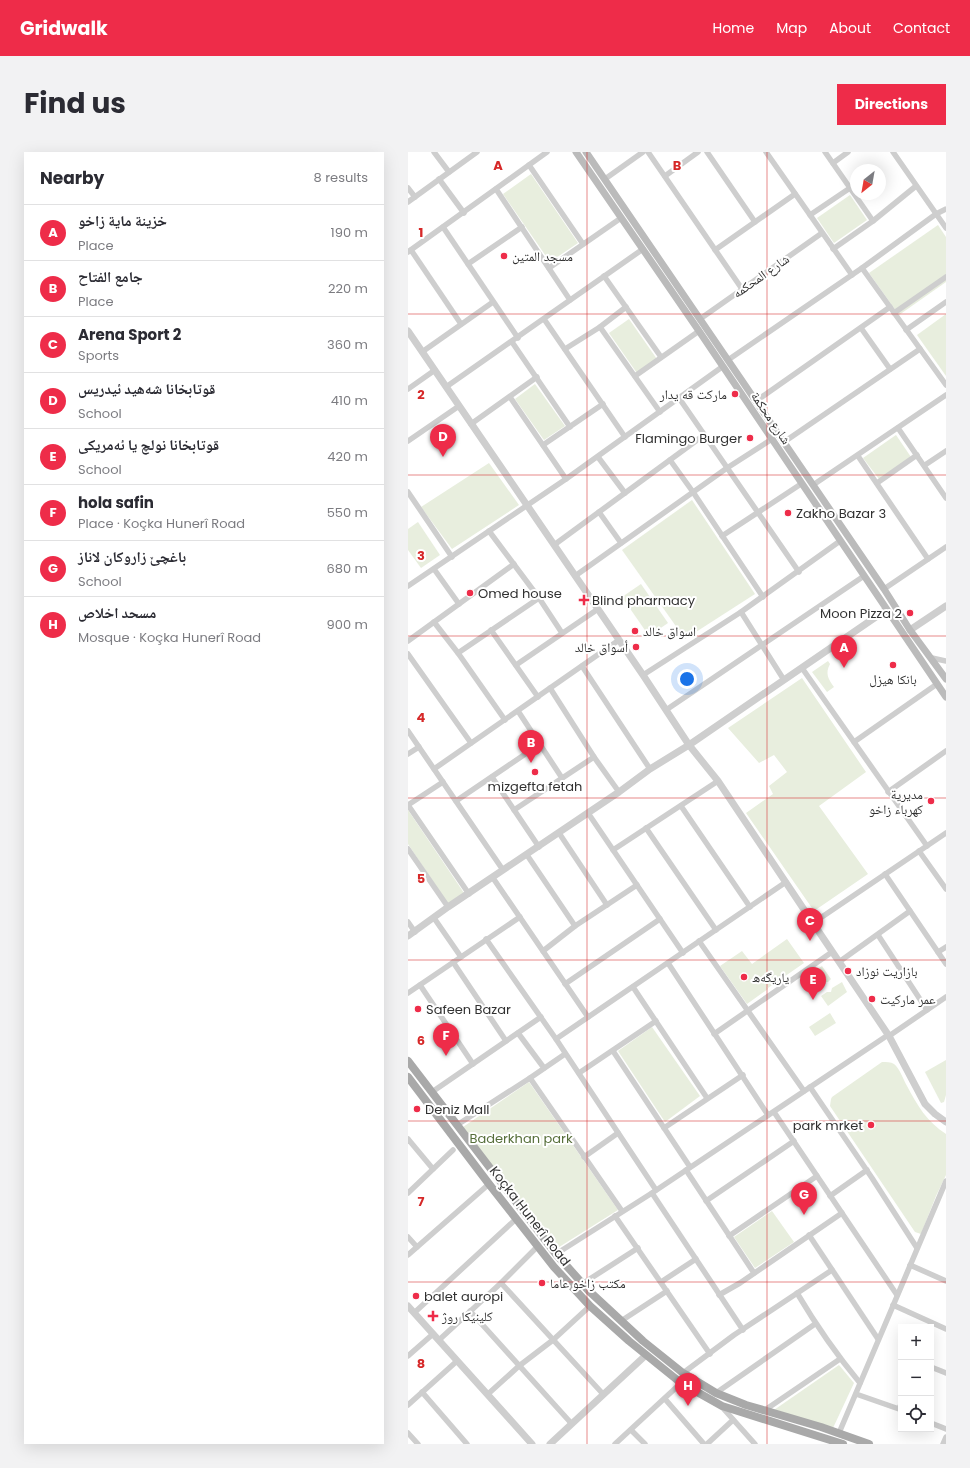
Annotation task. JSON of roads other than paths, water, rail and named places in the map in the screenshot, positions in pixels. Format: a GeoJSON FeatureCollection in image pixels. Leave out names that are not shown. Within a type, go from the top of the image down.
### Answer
{"type":"FeatureCollection","features":[{"type":"Feature","properties":{"kind":"main road","name":"شارع محكمة"},"geometry":{"type":"LineString","coordinates":[[576,152],[666,284],[700,319],[884,589],[910,630],[946,679]]}},
{"type":"Feature","properties":{"kind":"main road","name":"شارع محكمة"},"geometry":{"type":"LineString","coordinates":[[586,152],[672,279],[677,294],[722,367],[946,698]]}},
{"type":"Feature","properties":{"kind":"main road"},"geometry":{"type":"LineString","coordinates":[[666,284],[672,279]]}},
{"type":"Feature","properties":{"kind":"main road"},"geometry":{"type":"LineString","coordinates":[[408,1061],[556,1254],[582,1284],[621,1321],[683,1373],[716,1393],[746,1405],[839,1433],[869,1444]]}},
{"type":"Feature","properties":{"kind":"main road","name":"Koçka Hunerî Road"},"geometry":{"type":"LineString","coordinates":[[408,1077],[516,1219],[563,1277],[590,1306],[628,1341],[681,1383],[722,1406],[843,1444]]}},
{"type":"Feature","properties":{"kind":"main road"},"geometry":{"type":"LineString","coordinates":[[563,1277],[570,1270]]}},
{"type":"Feature","properties":{"kind":"street"},"geometry":{"type":"LineString","coordinates":[[434,152],[449,172]]}},
{"type":"Feature","properties":{"kind":"street"},"geometry":{"type":"LineString","coordinates":[[408,202],[477,152]]}},
{"type":"Feature","properties":{"kind":"street"},"geometry":{"type":"LineString","coordinates":[[461,324],[409,251],[547,152]]}},
{"type":"Feature","properties":{"kind":"street"},"geometry":{"type":"LineString","coordinates":[[604,179],[644,152]]}},
{"type":"Feature","properties":{"kind":"street"},"geometry":{"type":"LineString","coordinates":[[648,152],[742,289]]}},
{"type":"Feature","properties":{"kind":"street"},"geometry":{"type":"LineString","coordinates":[[665,176],[698,152]]}},
{"type":"Feature","properties":{"kind":"street"},"geometry":{"type":"LineString","coordinates":[[708,152],[755,222]]}},
{"type":"Feature","properties":{"kind":"street"},"geometry":{"type":"LineString","coordinates":[[766,152],[852,275]]}},
{"type":"Feature","properties":{"kind":"street"},"geometry":{"type":"LineString","coordinates":[[810,215],[850,188],[825,152]]}},
{"type":"Feature","properties":{"kind":"street"},"geometry":{"type":"LineString","coordinates":[[833,163],[848,152]]}},
{"type":"Feature","properties":{"kind":"street"},"geometry":{"type":"LineString","coordinates":[[893,152],[946,228]]}},
{"type":"Feature","properties":{"kind":"street"},"geometry":{"type":"LineString","coordinates":[[528,165],[584,244]]}},
{"type":"Feature","properties":{"kind":"street"},"geometry":{"type":"LineString","coordinates":[[439,179],[464,212]]}},
{"type":"Feature","properties":{"kind":"street"},"geometry":{"type":"LineString","coordinates":[[833,249],[873,221],[916,186]]}},
{"type":"Feature","properties":{"kind":"street"},"geometry":{"type":"LineString","coordinates":[[408,188],[415,197]]}},
{"type":"Feature","properties":{"kind":"street"},"geometry":{"type":"LineString","coordinates":[[496,189],[570,300]]}},
{"type":"Feature","properties":{"kind":"street"},"geometry":{"type":"LineString","coordinates":[[715,250],[795,194]]}},
{"type":"Feature","properties":{"kind":"street"},"geometry":{"type":"LineString","coordinates":[[858,200],[873,221]]}},
{"type":"Feature","properties":{"kind":"street"},"geometry":{"type":"LineString","coordinates":[[728,360],[862,268],[936,214],[946,209]]}},
{"type":"Feature","properties":{"kind":"street"},"geometry":{"type":"LineString","coordinates":[[549,268],[621,218]]}},
{"type":"Feature","properties":{"kind":"street"},"geometry":{"type":"LineString","coordinates":[[443,227],[518,338]]}},
{"type":"Feature","properties":{"kind":"street"},"geometry":{"type":"LineString","coordinates":[[468,264],[522,227]]}},
{"type":"Feature","properties":{"kind":"street","name":"شارع المحكمه"},"geometry":{"type":"LineString","coordinates":[[700,319],[822,233]]}},
{"type":"Feature","properties":{"kind":"street"},"geometry":{"type":"LineString","coordinates":[[446,387],[643,249]]}},
{"type":"Feature","properties":{"kind":"street"},"geometry":{"type":"LineString","coordinates":[[862,268],[946,385]]}},
{"type":"Feature","properties":{"kind":"street"},"geometry":{"type":"LineString","coordinates":[[604,276],[661,357]]}},
{"type":"Feature","properties":{"kind":"street"},"geometry":{"type":"LineString","coordinates":[[894,313],[946,277]]}},
{"type":"Feature","properties":{"kind":"street"},"geometry":{"type":"LineString","coordinates":[[422,352],[493,302]]}},
{"type":"Feature","properties":{"kind":"street"},"geometry":{"type":"LineString","coordinates":[[906,330],[946,302]]}},
{"type":"Feature","properties":{"kind":"street"},"geometry":{"type":"LineString","coordinates":[[565,349],[600,327],[626,307]]}},
{"type":"Feature","properties":{"kind":"street"},"geometry":{"type":"LineString","coordinates":[[756,401],[890,307]]}},
{"type":"Feature","properties":{"kind":"street"},"geometry":{"type":"LineString","coordinates":[[544,319],[625,437]]}},
{"type":"Feature","properties":{"kind":"street"},"geometry":{"type":"LineString","coordinates":[[600,327],[660,412]]}},
{"type":"Feature","properties":{"kind":"street"},"geometry":{"type":"LineString","coordinates":[[861,328],[890,369]]}},
{"type":"Feature","properties":{"kind":"street"},"geometry":{"type":"LineString","coordinates":[[408,331],[643,675],[689,745],[718,781],[786,882],[888,1036],[925,1104],[946,1122]]}},
{"type":"Feature","properties":{"kind":"street"},"geometry":{"type":"LineString","coordinates":[[635,376],[699,331]]}},
{"type":"Feature","properties":{"kind":"street"},"geometry":{"type":"LineString","coordinates":[[512,342],[570,427]]}},
{"type":"Feature","properties":{"kind":"street"},"geometry":{"type":"LineString","coordinates":[[784,442],[920,349]]}},
{"type":"Feature","properties":{"kind":"street"},"geometry":{"type":"LineString","coordinates":[[408,586],[598,457],[722,367]]}},
{"type":"Feature","properties":{"kind":"street"},"geometry":{"type":"LineString","coordinates":[[408,388],[435,370]]}},
{"type":"Feature","properties":{"kind":"street"},"geometry":{"type":"LineString","coordinates":[[471,424],[536,377]]}},
{"type":"Feature","properties":{"kind":"street"},"geometry":{"type":"LineString","coordinates":[[813,485],[858,456],[946,395]]}},
{"type":"Feature","properties":{"kind":"street"},"geometry":{"type":"LineString","coordinates":[[510,397],[566,479]]}},
{"type":"Feature","properties":{"kind":"street"},"geometry":{"type":"LineString","coordinates":[[679,398],[799,572]]}},
{"type":"Feature","properties":{"kind":"street"},"geometry":{"type":"LineString","coordinates":[[543,445],[603,404]]}},
{"type":"Feature","properties":{"kind":"street"},"geometry":{"type":"LineString","coordinates":[[408,441],[459,406]]}},
{"type":"Feature","properties":{"kind":"street"},"geometry":{"type":"LineString","coordinates":[[898,428],[946,498]]}},
{"type":"Feature","properties":{"kind":"street"},"geometry":{"type":"LineString","coordinates":[[554,545],[704,435]]}},
{"type":"Feature","properties":{"kind":"street"},"geometry":{"type":"LineString","coordinates":[[575,576],[727,468],[772,439]]}},
{"type":"Feature","properties":{"kind":"street"},"geometry":{"type":"LineString","coordinates":[[924,465],[946,451]]}},
{"type":"Feature","properties":{"kind":"street"},"geometry":{"type":"LineString","coordinates":[[877,483],[917,455]]}},
{"type":"Feature","properties":{"kind":"street"},"geometry":{"type":"LineString","coordinates":[[858,456],[928,559]]}},
{"type":"Feature","properties":{"kind":"street"},"geometry":{"type":"LineString","coordinates":[[598,457],[625,493]]}},
{"type":"Feature","properties":{"kind":"street"},"geometry":{"type":"LineString","coordinates":[[670,460],[694,492],[763,597]]}},
{"type":"Feature","properties":{"kind":"street"},"geometry":{"type":"LineString","coordinates":[[722,536],[801,484]]}},
{"type":"Feature","properties":{"kind":"street"},"geometry":{"type":"LineString","coordinates":[[408,492],[452,557]]}},
{"type":"Feature","properties":{"kind":"street"},"geometry":{"type":"LineString","coordinates":[[599,512],[621,543]]}},
{"type":"Feature","properties":{"kind":"street"},"geometry":{"type":"LineString","coordinates":[[489,531],[539,598],[562,633]]}},
{"type":"Feature","properties":{"kind":"street"},"geometry":{"type":"LineString","coordinates":[[643,675],[741,612],[799,572],[840,541]]}},
{"type":"Feature","properties":{"kind":"street"},"geometry":{"type":"LineString","coordinates":[[884,589],[946,546]]}},
{"type":"Feature","properties":{"kind":"street"},"geometry":{"type":"LineString","coordinates":[[408,640],[514,564]]}},
{"type":"Feature","properties":{"kind":"street"},"geometry":{"type":"LineString","coordinates":[[434,569],[459,604]]}},
{"type":"Feature","properties":{"kind":"street"},"geometry":{"type":"LineString","coordinates":[[666,710],[864,576]]}},
{"type":"Feature","properties":{"kind":"street"},"geometry":{"type":"LineString","coordinates":[[458,653],[539,598]]}},
{"type":"Feature","properties":{"kind":"street"},"geometry":{"type":"LineString","coordinates":[[516,665],[598,609]]}},
{"type":"Feature","properties":{"kind":"street"},"geometry":{"type":"LineString","coordinates":[[910,630],[944,609]]}},
{"type":"Feature","properties":{"kind":"street"},"geometry":{"type":"LineString","coordinates":[[408,936],[448,907],[527,855],[886,610]]}},
{"type":"Feature","properties":{"kind":"street"},"geometry":{"type":"LineString","coordinates":[[741,612],[784,680]]}},
{"type":"Feature","properties":{"kind":"street"},"geometry":{"type":"LineString","coordinates":[[434,622],[458,653],[505,720]]}},
{"type":"Feature","properties":{"kind":"street"},"geometry":{"type":"LineString","coordinates":[[491,630],[538,697]]}},
{"type":"Feature","properties":{"kind":"street"},"geometry":{"type":"LineString","coordinates":[[434,769],[619,640]]}},
{"type":"Feature","properties":{"kind":"street"},"geometry":{"type":"LineString","coordinates":[[408,654],[471,744]]}},
{"type":"Feature","properties":{"kind":"street"},"geometry":{"type":"LineString","coordinates":[[932,658],[946,661]]}},
{"type":"Feature","properties":{"kind":"street"},"geometry":{"type":"LineString","coordinates":[[582,666],[650,770]]}},
{"type":"Feature","properties":{"kind":"street"},"geometry":{"type":"LineString","coordinates":[[802,668],[927,846]]}},
{"type":"Feature","properties":{"kind":"street"},"geometry":{"type":"LineString","coordinates":[[854,742],[937,684]]}},
{"type":"Feature","properties":{"kind":"street"},"geometry":{"type":"LineString","coordinates":[[550,688],[594,757],[619,792]]}},
{"type":"Feature","properties":{"kind":"street"},"geometry":{"type":"LineString","coordinates":[[518,711],[562,778]]}},
{"type":"Feature","properties":{"kind":"street"},"geometry":{"type":"LineString","coordinates":[[408,731],[503,870]]}},
{"type":"Feature","properties":{"kind":"street"},"geometry":{"type":"LineString","coordinates":[[456,801],[540,744]]}},
{"type":"Feature","properties":{"kind":"street"},"geometry":{"type":"LineString","coordinates":[[408,754],[419,747]]}},
{"type":"Feature","properties":{"kind":"street"},"geometry":{"type":"LineString","coordinates":[[888,792],[946,751]]}},
{"type":"Feature","properties":{"kind":"street"},"geometry":{"type":"LineString","coordinates":[[514,810],[594,757]]}},
{"type":"Feature","properties":{"kind":"street"},"geometry":{"type":"LineString","coordinates":[[492,777],[539,846]]}},
{"type":"Feature","properties":{"kind":"street"},"geometry":{"type":"LineString","coordinates":[[613,850],[718,781]]}},
{"type":"Feature","properties":{"kind":"street"},"geometry":{"type":"LineString","coordinates":[[443,782],[408,805],[469,894]]}},
{"type":"Feature","properties":{"kind":"street"},"geometry":{"type":"LineString","coordinates":[[681,806],[750,907]]}},
{"type":"Feature","properties":{"kind":"street"},"geometry":{"type":"LineString","coordinates":[[588,813],[683,953]]}},
{"type":"Feature","properties":{"kind":"street"},"geometry":{"type":"LineString","coordinates":[[646,828],[716,930]]}},
{"type":"Feature","properties":{"kind":"street"},"geometry":{"type":"LineString","coordinates":[[559,833],[607,904]]}},
{"type":"Feature","properties":{"kind":"street"},"geometry":{"type":"LineString","coordinates":[[813,923],[946,833]]}},
{"type":"Feature","properties":{"kind":"street"},"geometry":{"type":"LineString","coordinates":[[408,849],[448,907]]}},
{"type":"Feature","properties":{"kind":"street"},"geometry":{"type":"LineString","coordinates":[[919,851],[945,886]]}},
{"type":"Feature","properties":{"kind":"street"},"geometry":{"type":"LineString","coordinates":[[527,855],[575,926]]}},
{"type":"Feature","properties":{"kind":"street"},"geometry":{"type":"LineString","coordinates":[[885,874],[946,964]]}},
{"type":"Feature","properties":{"kind":"street"},"geometry":{"type":"LineString","coordinates":[[492,878],[588,1017]]}},
{"type":"Feature","properties":{"kind":"street"},"geometry":{"type":"LineString","coordinates":[[556,1039],[786,882]]}},
{"type":"Feature","properties":{"kind":"street"},"geometry":{"type":"LineString","coordinates":[[543,951],[575,926],[637,885]]}},
{"type":"Feature","properties":{"kind":"street"},"geometry":{"type":"LineString","coordinates":[[839,962],[910,911]]}},
{"type":"Feature","properties":{"kind":"street"},"geometry":{"type":"LineString","coordinates":[[408,994],[520,917]]}},
{"type":"Feature","properties":{"kind":"street"},"geometry":{"type":"LineString","coordinates":[[434,918],[461,957]]}},
{"type":"Feature","properties":{"kind":"street"},"geometry":{"type":"LineString","coordinates":[[565,984],[660,919]]}},
{"type":"Feature","properties":{"kind":"street"},"geometry":{"type":"LineString","coordinates":[[408,922],[415,932]]}},
{"type":"Feature","properties":{"kind":"street"},"geometry":{"type":"LineString","coordinates":[[878,935],[927,1010]]}},
{"type":"Feature","properties":{"kind":"street"},"geometry":{"type":"LineString","coordinates":[[486,939],[579,1073],[696,1259],[743,1330]]}},
{"type":"Feature","properties":{"kind":"street"},"geometry":{"type":"LineString","coordinates":[[699,941],[748,1011],[867,1170],[917,1248]]}},
{"type":"Feature","properties":{"kind":"street"},"geometry":{"type":"LineString","coordinates":[[938,952],[946,947]]}},
{"type":"Feature","properties":{"kind":"street"},"geometry":{"type":"LineString","coordinates":[[714,1034],[832,952]]}},
{"type":"Feature","properties":{"kind":"street"},"geometry":{"type":"LineString","coordinates":[[453,962],[506,1041]]}},
{"type":"Feature","properties":{"kind":"street"},"geometry":{"type":"LineString","coordinates":[[668,963],[742,1074],[794,1141],[897,1295]]}},
{"type":"Feature","properties":{"kind":"street"},"geometry":{"type":"LineString","coordinates":[[420,985],[473,1064]]}},
{"type":"Feature","properties":{"kind":"street"},"geometry":{"type":"LineString","coordinates":[[634,987],[707,1098]]}},
{"type":"Feature","properties":{"kind":"street"},"geometry":{"type":"LineString","coordinates":[[556,1254],[654,1192],[946,997]]}},
{"type":"Feature","properties":{"kind":"street"},"geometry":{"type":"LineString","coordinates":[[432,1092],[541,1017]]}},
{"type":"Feature","properties":{"kind":"street"},"geometry":{"type":"LineString","coordinates":[[579,1073],[656,1021]]}},
{"type":"Feature","properties":{"kind":"street"},"geometry":{"type":"LineString","coordinates":[[518,1033],[544,1068]]}},
{"type":"Feature","properties":{"kind":"street"},"geometry":{"type":"LineString","coordinates":[[613,1050],[664,1128],[706,1201],[754,1273]]}},
{"type":"Feature","properties":{"kind":"street"},"geometry":{"type":"LineString","coordinates":[[457,1125],[565,1054]]}},
{"type":"Feature","properties":{"kind":"street"},"geometry":{"type":"LineString","coordinates":[[664,1128],[742,1074]]}},
{"type":"Feature","properties":{"kind":"street"},"geometry":{"type":"LineString","coordinates":[[530,1078],[622,1211]]}},
{"type":"Feature","properties":{"kind":"street"},"geometry":{"type":"LineString","coordinates":[[584,1157],[618,1133]]}},
{"type":"Feature","properties":{"kind":"street"},"geometry":{"type":"LineString","coordinates":[[408,1139],[434,1169]]}},
{"type":"Feature","properties":{"kind":"street"},"geometry":{"type":"LineString","coordinates":[[706,1201],[794,1141]]}},
{"type":"Feature","properties":{"kind":"street"},"geometry":{"type":"LineString","coordinates":[[408,1192],[453,1150]]}},
{"type":"Feature","properties":{"kind":"street"},"geometry":{"type":"LineString","coordinates":[[830,1196],[867,1170]]}},
{"type":"Feature","properties":{"kind":"street"},"geometry":{"type":"LineString","coordinates":[[729,1236],[817,1176]]}},
{"type":"Feature","properties":{"kind":"street"},"geometry":{"type":"LineString","coordinates":[[839,1433],[946,1181]]}},
{"type":"Feature","properties":{"kind":"street"},"geometry":{"type":"LineString","coordinates":[[408,1255],[489,1184]]}},
{"type":"Feature","properties":{"kind":"street"},"geometry":{"type":"LineString","coordinates":[[720,1295],[842,1213]]}},
{"type":"Feature","properties":{"kind":"street"},"geometry":{"type":"LineString","coordinates":[[615,1216],[710,1354]]}},
{"type":"Feature","properties":{"kind":"street"},"geometry":{"type":"LineString","coordinates":[[414,1313],[516,1219]]}},
{"type":"Feature","properties":{"kind":"street"},"geometry":{"type":"LineString","coordinates":[[809,1235],[878,1339]]}},
{"type":"Feature","properties":{"kind":"street"},"geometry":{"type":"LineString","coordinates":[[408,1237],[417,1247]]}},
{"type":"Feature","properties":{"kind":"street"},"geometry":{"type":"LineString","coordinates":[[439,1340],[501,1283],[538,1246]]}},
{"type":"Feature","properties":{"kind":"street"},"geometry":{"type":"LineString","coordinates":[[582,1284],[638,1248]]}},
{"type":"Feature","properties":{"kind":"street"},"geometry":{"type":"LineString","coordinates":[[661,1282],[696,1259]]}},
{"type":"Feature","properties":{"kind":"street"},"geometry":{"type":"LineString","coordinates":[[910,1265],[946,1281]]}},
{"type":"Feature","properties":{"kind":"street"},"geometry":{"type":"LineString","coordinates":[[683,1373],[743,1330],[832,1270]]}},
{"type":"Feature","properties":{"kind":"street"},"geometry":{"type":"LineString","coordinates":[[501,1283],[603,1394]]}},
{"type":"Feature","properties":{"kind":"street"},"geometry":{"type":"LineString","coordinates":[[621,1321],[667,1290]]}},
{"type":"Feature","properties":{"kind":"street"},"geometry":{"type":"LineString","coordinates":[[798,1293],[815,1324],[840,1359],[860,1383]]}},
{"type":"Feature","properties":{"kind":"street"},"geometry":{"type":"LineString","coordinates":[[893,1305],[928,1324]]}},
{"type":"Feature","properties":{"kind":"street"},"geometry":{"type":"LineString","coordinates":[[408,1306],[532,1444]]}},
{"type":"Feature","properties":{"kind":"street"},"geometry":{"type":"LineString","coordinates":[[488,1394],[519,1366],[553,1340],[590,1306]]}},
{"type":"Feature","properties":{"kind":"street"},"geometry":{"type":"LineString","coordinates":[[470,1310],[571,1423]]}},
{"type":"Feature","properties":{"kind":"street"},"geometry":{"type":"LineString","coordinates":[[716,1393],[815,1324]]}},
{"type":"Feature","properties":{"kind":"street"},"geometry":{"type":"LineString","coordinates":[[934,1326],[946,1329]]}},
{"type":"Feature","properties":{"kind":"street"},"geometry":{"type":"LineString","coordinates":[[408,1356],[433,1334]]}},
{"type":"Feature","properties":{"kind":"street"},"geometry":{"type":"LineString","coordinates":[[550,1444],[646,1355]]}},
{"type":"Feature","properties":{"kind":"street"},"geometry":{"type":"LineString","coordinates":[[766,1410],[840,1359]]}},
{"type":"Feature","properties":{"kind":"street"},"geometry":{"type":"LineString","coordinates":[[408,1405],[457,1361]]}},
{"type":"Feature","properties":{"kind":"street"},"geometry":{"type":"LineString","coordinates":[[934,1368],[946,1373]]}},
{"type":"Feature","properties":{"kind":"street"},"geometry":{"type":"LineString","coordinates":[[616,1444],[681,1383]]}},
{"type":"Feature","properties":{"kind":"street"},"geometry":{"type":"LineString","coordinates":[[422,1392],[467,1444]]}},
{"type":"Feature","properties":{"kind":"street"},"geometry":{"type":"LineString","coordinates":[[856,1394],[898,1407]]}},
{"type":"Feature","properties":{"kind":"street"},"geometry":{"type":"LineString","coordinates":[[665,1399],[706,1444],[733,1420]]}},
{"type":"Feature","properties":{"kind":"street"},"geometry":{"type":"LineString","coordinates":[[722,1406],[755,1444]]}},
{"type":"Feature","properties":{"kind":"street"},"geometry":{"type":"LineString","coordinates":[[934,1424],[946,1429]]}},
{"type":"Feature","properties":{"kind":"street"},"geometry":{"type":"LineString","coordinates":[[631,1430],[645,1444]]}},
{"type":"Feature","properties":{"kind":"street"},"geometry":{"type":"LineString","coordinates":[[408,1433],[418,1444]]}},
{"type":"Feature","properties":{"kind":"street"},"geometry":{"type":"LineString","coordinates":[[943,1444],[946,1437]]}},
{"type":"Feature","properties":{"kind":"place","name":"مسجد المتين"},"geometry":{"type":"Point","coordinates":[504,256]}},
{"type":"Feature","properties":{"kind":"place","name":"ماركت قه يدار"},"geometry":{"type":"Point","coordinates":[735,394]}},
{"type":"Feature","properties":{"kind":"place","name":"Flamingo Burger"},"geometry":{"type":"Point","coordinates":[750,438]}},
{"type":"Feature","properties":{"kind":"place","name":"قوتابخانا شەهید ئیدریس"},"geometry":{"type":"Point","coordinates":[443,457]}},
{"type":"Feature","properties":{"kind":"place","name":"Zakho Bazar 3"},"geometry":{"type":"Point","coordinates":[788,513]}},
{"type":"Feature","properties":{"kind":"place","name":"Omed house"},"geometry":{"type":"Point","coordinates":[470,593]}},
{"type":"Feature","properties":{"kind":"place","name":"Blind pharmacy"},"geometry":{"type":"Point","coordinates":[584,600]}},
{"type":"Feature","properties":{"kind":"place","name":"Moon Pizza 2"},"geometry":{"type":"Point","coordinates":[910,613]}},
{"type":"Feature","properties":{"kind":"place","name":"اسواق خالد"},"geometry":{"type":"Point","coordinates":[635,631]}},
{"type":"Feature","properties":{"kind":"place","name":"أسواق خالد"},"geometry":{"type":"Point","coordinates":[636,647]}},
{"type":"Feature","properties":{"kind":"place","name":"بانکا هیزل"},"geometry":{"type":"Point","coordinates":[893,665]}},
{"type":"Feature","properties":{"kind":"place","name":"خزينة ماية زاخو"},"geometry":{"type":"Point","coordinates":[844,668]}},
{"type":"Feature","properties":{"kind":"place","name":"جامع الفتاح"},"geometry":{"type":"Point","coordinates":[531,763]}},
{"type":"Feature","properties":{"kind":"place","name":"mizgefta fetah"},"geometry":{"type":"Point","coordinates":[535,772]}},
{"type":"Feature","properties":{"kind":"place","name":"مديرية كهرباء زاخو"},"geometry":{"type":"Point","coordinates":[931,801]}},
{"type":"Feature","properties":{"kind":"place","name":"Arena Sport 2"},"geometry":{"type":"Point","coordinates":[810,941]}},
{"type":"Feature","properties":{"kind":"place","name":"بازاريت نوزاد"},"geometry":{"type":"Point","coordinates":[848,971]}},
{"type":"Feature","properties":{"kind":"place","name":"یاریگه‌ه"},"geometry":{"type":"Point","coordinates":[744,977]}},
{"type":"Feature","properties":{"kind":"place","name":"عمر ماركيت"},"geometry":{"type":"Point","coordinates":[872,999]}},
{"type":"Feature","properties":{"kind":"place","name":"قوتابخانا نولچ يا ئەمريكى"},"geometry":{"type":"Point","coordinates":[813,1000]}},
{"type":"Feature","properties":{"kind":"place","name":"Safeen Bazar"},"geometry":{"type":"Point","coordinates":[418,1009]}},
{"type":"Feature","properties":{"kind":"place","name":"hola safin"},"geometry":{"type":"Point","coordinates":[446,1056]}},
{"type":"Feature","properties":{"kind":"place","name":"Deniz Mall"},"geometry":{"type":"Point","coordinates":[417,1109]}},
{"type":"Feature","properties":{"kind":"place","name":"park mrket"},"geometry":{"type":"Point","coordinates":[871,1125]}},
{"type":"Feature","properties":{"kind":"place","name":"باغچێ زاروكان لاناز"},"geometry":{"type":"Point","coordinates":[804,1215]}},
{"type":"Feature","properties":{"kind":"place","name":"مكتب زاخو عاما"},"geometry":{"type":"Point","coordinates":[542,1283]}},
{"type":"Feature","properties":{"kind":"place","name":"balet auropi"},"geometry":{"type":"Point","coordinates":[416,1296]}},
{"type":"Feature","properties":{"kind":"place","name":"كلينيكا روژ"},"geometry":{"type":"Point","coordinates":[433,1316]}},
{"type":"Feature","properties":{"kind":"place","name":"مسحد اخلاص"},"geometry":{"type":"Point","coordinates":[688,1406]}},
{"type":"Feature","properties":{"kind":"park label","name":"Baderkhan park"},"geometry":{"type":"Point","coordinates":[521,1138]}}]}
